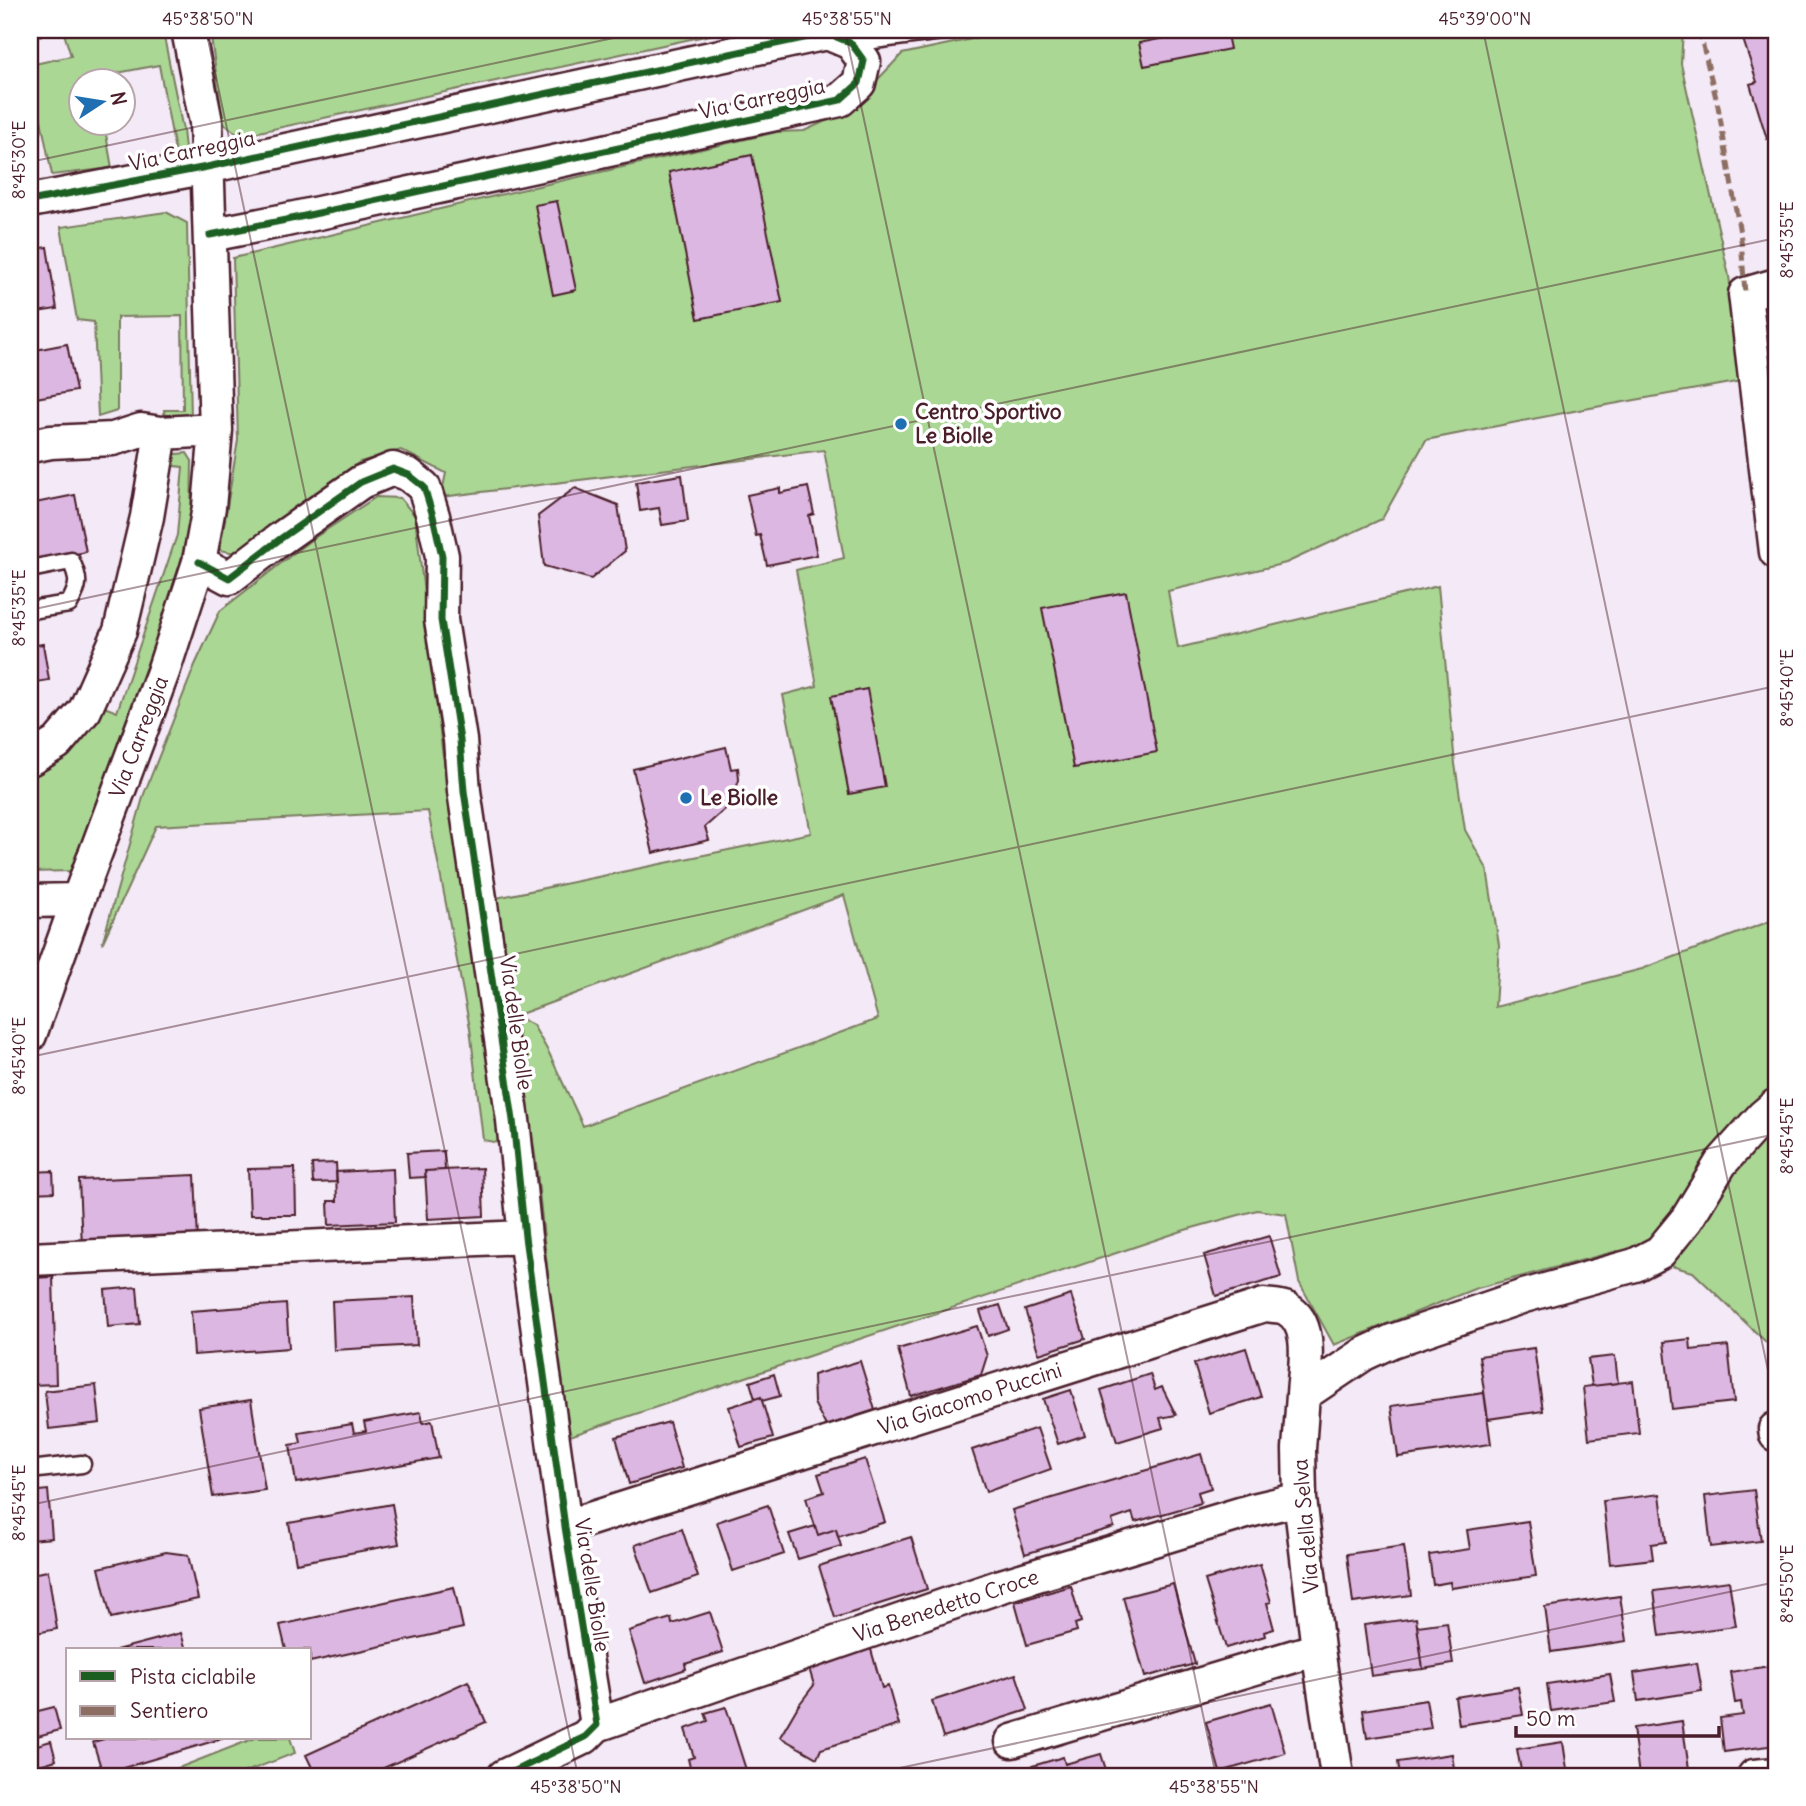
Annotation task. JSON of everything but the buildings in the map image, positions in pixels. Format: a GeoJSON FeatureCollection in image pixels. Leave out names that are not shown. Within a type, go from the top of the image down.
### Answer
{"type":"FeatureCollection","features":[{"type":"Feature","properties":{"kind":"street","name":"Via Carreggia"},"geometry":{"type":"LineString","coordinates":[[30,1035],[163,672],[199,562],[209,507],[215,430],[206,122],[188,30]]}},
{"type":"Feature","properties":{"kind":"street","name":"Via Carreggia"},"geometry":{"type":"LineString","coordinates":[[30,201],[207,167],[827,33],[851,43],[864,61],[859,82],[840,100],[210,235]]}},
{"type":"Feature","properties":{"kind":"street"},"geometry":{"type":"LineString","coordinates":[[1776,285],[1745,294],[1776,552]]}},
{"type":"Feature","properties":{"kind":"street"},"geometry":{"type":"LineString","coordinates":[[30,446],[51,442],[113,439],[141,430],[161,433],[215,430]]}},
{"type":"Feature","properties":{"kind":"street"},"geometry":{"type":"LineString","coordinates":[[30,759],[57,743],[85,710],[120,631],[147,517],[161,433]]}},
{"type":"Feature","properties":{"kind":"street","name":"Via delle Biolle"},"geometry":{"type":"LineString","coordinates":[[199,562],[229,578],[361,482],[393,469],[409,475],[424,487],[442,556],[441,620],[513,1120],[525,1237],[565,1527],[597,1725]]}},
{"type":"Feature","properties":{"kind":"street"},"geometry":{"type":"LineString","coordinates":[[30,901],[78,900]]}},
{"type":"Feature","properties":{"kind":"street"},"geometry":{"type":"LineString","coordinates":[[1303,1395],[1364,1354],[1392,1341],[1524,1296],[1635,1265],[1660,1252],[1686,1219],[1721,1163],[1776,1105]]}},
{"type":"Feature","properties":{"kind":"street"},"geometry":{"type":"LineString","coordinates":[[30,1259],[525,1237]]}},
{"type":"Feature","properties":{"kind":"street","name":"Via Giacomo Puccini"},"geometry":{"type":"LineString","coordinates":[[565,1527],[1264,1305],[1286,1308],[1300,1321],[1306,1341],[1303,1395]]}},
{"type":"Feature","properties":{"kind":"street","name":"Via della Selva"},"geometry":{"type":"LineString","coordinates":[[1303,1395],[1299,1449],[1300,1499],[1337,1776]]}},
{"type":"Feature","properties":{"kind":"street"},"geometry":{"type":"LineString","coordinates":[[1775,1429],[1776,1435]]}},
{"type":"Feature","properties":{"kind":"street","name":"Via Benedetto Croce"},"geometry":{"type":"LineString","coordinates":[[597,1725],[1001,1586],[1240,1514],[1300,1499]]}},
{"type":"Feature","properties":{"kind":"street"},"geometry":{"type":"LineString","coordinates":[[1012,1741],[1318,1649]]}},
{"type":"Feature","properties":{"kind":"street"},"geometry":{"type":"LineString","coordinates":[[504,1776],[585,1737],[597,1725]]}},
{"type":"Feature","properties":{"kind":"street"},"geometry":{"type":"LineString","coordinates":[[1754,1776],[1776,1774]]}},
{"type":"Feature","properties":{"kind":"lane"},"geometry":{"type":"LineString","coordinates":[[851,43],[950,30]]}},
{"type":"Feature","properties":{"kind":"lane"},"geometry":{"type":"LineString","coordinates":[[30,569],[71,561],[78,576],[77,590],[69,604],[30,610]]}},
{"type":"Feature","properties":{"kind":"lane"},"geometry":{"type":"LineString","coordinates":[[30,1470],[82,1464]]}},
{"type":"Feature","properties":{"kind":"green space"},"geometry":{"type":"Polygon","coordinates":[[[63,30],[174,30],[175,33],[164,37],[185,149],[176,156],[159,65],[136,69],[136,66],[66,66],[66,136],[106,136],[112,168],[52,175],[30,65],[71,56],[63,30]]]}},
{"type":"Feature","properties":{"kind":"green space"},"geometry":{"type":"Polygon","coordinates":[[[210,30],[733,30],[240,136],[223,123],[210,30]]]}},
{"type":"Feature","properties":{"kind":"green space"},"geometry":{"type":"Polygon","coordinates":[[[1014,30],[1683,30],[1681,64],[1729,276],[1742,381],[1426,440],[1382,519],[1286,563],[1168,591],[1178,648],[1438,586],[1455,764],[1465,830],[1487,869],[1499,945],[1495,1007],[1642,969],[1776,919],[1776,1340],[1767,1343],[1693,1272],[1617,1251],[1474,1289],[1334,1345],[1299,1282],[1286,1214],[1257,1210],[1185,1230],[570,1436],[559,1381],[536,1162],[514,1016],[491,899],[811,833],[783,695],[817,686],[796,570],[844,558],[824,450],[441,497],[446,473],[401,450],[360,462],[293,508],[240,554],[220,550],[238,440],[233,258],[777,132],[804,131],[848,111],[902,54],[1014,30]],[[844,895],[515,1016],[533,1025],[583,1126],[878,1019],[844,895]]]}},
{"type":"Feature","properties":{"kind":"green space"},"geometry":{"type":"Polygon","coordinates":[[[166,212],[187,223],[191,419],[165,421],[164,410],[183,410],[182,316],[117,317],[117,411],[98,417],[94,322],[77,320],[61,227],[166,212]]]}},
{"type":"Feature","properties":{"kind":"green space"},"geometry":{"type":"Polygon","coordinates":[[[187,453],[192,461],[191,516],[174,590],[71,871],[30,872],[30,778],[59,760],[99,705],[117,712],[177,535],[183,467],[164,465],[165,455],[187,453]]]}},
{"type":"Feature","properties":{"kind":"green space"},"geometry":{"type":"Polygon","coordinates":[[[376,497],[400,498],[415,516],[442,749],[490,1030],[499,1143],[483,1140],[470,1028],[428,811],[156,826],[102,944],[144,794],[195,665],[220,611],[308,542],[376,497]]]}},
{"type":"Feature","properties":{"kind":"green space"},"geometry":{"type":"Polygon","coordinates":[[[250,1740],[291,1740],[295,1753],[235,1776],[158,1776],[250,1740]]]}},
{"type":"Feature","properties":{"kind":"marked path"},"geometry":{"type":"LineString","coordinates":[[1699,30],[1718,106],[1741,239],[1745,294]]}},
{"type":"Feature","properties":{"kind":"cycle path"},"geometry":{"type":"LineString","coordinates":[[30,201],[207,167],[827,33],[851,43],[864,61],[859,83],[840,100],[210,235]]}},
{"type":"Feature","properties":{"kind":"cycle path"},"geometry":{"type":"LineString","coordinates":[[199,562],[229,578],[361,482],[393,469],[409,475],[424,487],[433,516],[442,556],[441,620],[460,740],[464,791],[513,1120],[525,1237],[565,1527],[597,1725],[585,1737],[504,1776]]}},
{"type":"Feature","properties":{"kind":"place","name":"Centro Sportivo Le Biolle"},"geometry":{"type":"Point","coordinates":[901,424]}},
{"type":"Feature","properties":{"kind":"place","name":"Le Biolle"},"geometry":{"type":"Point","coordinates":[686,798]}}]}
